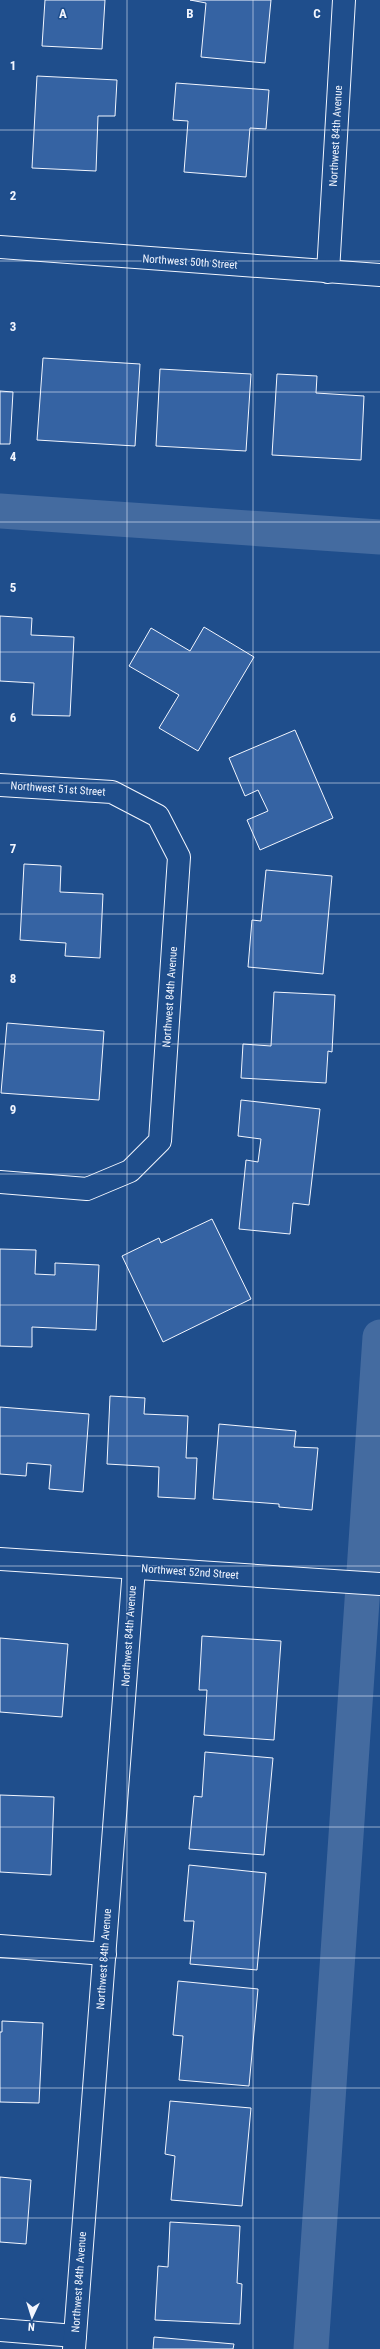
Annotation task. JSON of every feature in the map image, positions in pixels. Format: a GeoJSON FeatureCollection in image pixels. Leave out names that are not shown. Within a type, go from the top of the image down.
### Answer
{"type":"FeatureCollection","features":[{"type":"Feature","properties":{"kind":"street","name":"Northwest 84th Avenue"},"geometry":{"type":"LineString","coordinates":[[328,272],[344,0]]}},
{"type":"Feature","properties":{"kind":"street","name":"Northwest 50th Street"},"geometry":{"type":"LineString","coordinates":[[0,247],[380,275]]}},
{"type":"Feature","properties":{"kind":"street","name":"Northwest 51st Street"},"geometry":{"type":"LineString","coordinates":[[0,785],[112,792],[158,816]]}},
{"type":"Feature","properties":{"kind":"street","name":"Northwest 84th Avenue"},"geometry":{"type":"LineString","coordinates":[[0,1182],[87,1189],[130,1171],[160,1141],[179,857],[158,816]]}},
{"type":"Feature","properties":{"kind":"street","name":"Northwest 52nd Street"},"geometry":{"type":"LineString","coordinates":[[0,1560],[380,1584]]}},
{"type":"Feature","properties":{"kind":"street","name":"Northwest 84th Avenue"},"geometry":{"type":"LineString","coordinates":[[75,2342],[134,1568]]}},
{"type":"Feature","properties":{"kind":"street"},"geometry":{"type":"LineString","coordinates":[[0,1946],[105,1954]]}},
{"type":"Feature","properties":{"kind":"street"},"geometry":{"type":"LineString","coordinates":[[0,2330],[75,2342]]}},
{"type":"Feature","properties":{"kind":"building"},"geometry":{"type":"Polygon","coordinates":[[[45,0],[105,0],[102,49],[42,46],[45,0]]]}},
{"type":"Feature","properties":{"kind":"building"},"geometry":{"type":"Polygon","coordinates":[[[190,0],[271,0],[265,63],[201,57],[206,3],[190,0]]]}},
{"type":"Feature","properties":{"kind":"building"},"geometry":{"type":"Polygon","coordinates":[[[37,76],[117,80],[115,116],[98,116],[96,171],[32,168],[37,76]]]}},
{"type":"Feature","properties":{"kind":"building"},"geometry":{"type":"Polygon","coordinates":[[[176,83],[269,90],[266,129],[250,128],[246,177],[184,172],[188,121],[173,120],[176,83]]]}},
{"type":"Feature","properties":{"kind":"building"},"geometry":{"type":"Polygon","coordinates":[[[43,358],[140,364],[135,446],[37,440],[43,358]]]}},
{"type":"Feature","properties":{"kind":"building"},"geometry":{"type":"Polygon","coordinates":[[[160,369],[251,374],[246,451],[156,446],[160,369]]]}},
{"type":"Feature","properties":{"kind":"building"},"geometry":{"type":"Polygon","coordinates":[[[277,374],[317,376],[316,393],[364,396],[361,460],[272,455],[277,374]]]}},
{"type":"Feature","properties":{"kind":"building"},"geometry":{"type":"Polygon","coordinates":[[[0,391],[13,392],[10,444],[0,444],[0,391]]]}},
{"type":"Feature","properties":{"kind":"building"},"geometry":{"type":"Polygon","coordinates":[[[0,616],[32,618],[31,635],[74,637],[70,716],[32,715],[34,683],[0,681],[0,616]]]}},
{"type":"Feature","properties":{"kind":"building"},"geometry":{"type":"Polygon","coordinates":[[[204,627],[254,657],[198,751],[159,728],[179,695],[129,666],[151,628],[190,651],[204,627]]]}},
{"type":"Feature","properties":{"kind":"building"},"geometry":{"type":"Polygon","coordinates":[[[295,730],[333,818],[260,850],[247,820],[268,811],[258,790],[245,796],[229,758],[295,730]]]}},
{"type":"Feature","properties":{"kind":"building"},"geometry":{"type":"Polygon","coordinates":[[[24,864],[61,866],[60,892],[103,894],[100,958],[65,956],[66,943],[20,940],[24,864]]]}},
{"type":"Feature","properties":{"kind":"building"},"geometry":{"type":"Polygon","coordinates":[[[266,870],[332,876],[323,974],[248,967],[252,920],[261,921],[266,870]]]}},
{"type":"Feature","properties":{"kind":"building"},"geometry":{"type":"Polygon","coordinates":[[[274,992],[335,995],[332,1052],[328,1051],[326,1083],[241,1078],[243,1044],[271,1046],[274,992]]]}},
{"type":"Feature","properties":{"kind":"building"},"geometry":{"type":"Polygon","coordinates":[[[7,1023],[104,1031],[99,1100],[1,1093],[7,1023]]]}},
{"type":"Feature","properties":{"kind":"building"},"geometry":{"type":"Polygon","coordinates":[[[241,1100],[320,1109],[309,1205],[293,1203],[290,1234],[239,1229],[246,1160],[258,1162],[261,1139],[238,1136],[241,1100]]]}},
{"type":"Feature","properties":{"kind":"building"},"geometry":{"type":"Polygon","coordinates":[[[212,1219],[251,1299],[163,1342],[122,1256],[159,1238],[161,1243],[212,1219]]]}},
{"type":"Feature","properties":{"kind":"building"},"geometry":{"type":"Polygon","coordinates":[[[0,1249],[36,1250],[35,1274],[55,1275],[55,1263],[99,1265],[96,1330],[32,1327],[32,1347],[0,1346],[0,1249]]]}},
{"type":"Feature","properties":{"kind":"building"},"geometry":{"type":"Polygon","coordinates":[[[110,1396],[145,1398],[144,1414],[188,1416],[186,1458],[197,1458],[195,1499],[158,1497],[159,1467],[107,1464],[110,1396]]]}},
{"type":"Feature","properties":{"kind":"building"},"geometry":{"type":"Polygon","coordinates":[[[0,1407],[89,1414],[83,1492],[49,1489],[51,1465],[27,1463],[26,1476],[0,1474],[0,1407]]]}},
{"type":"Feature","properties":{"kind":"building"},"geometry":{"type":"Polygon","coordinates":[[[219,1424],[296,1431],[294,1447],[318,1448],[312,1510],[279,1507],[279,1504],[213,1499],[219,1424]]]}},
{"type":"Feature","properties":{"kind":"building"},"geometry":{"type":"Polygon","coordinates":[[[202,1636],[281,1641],[274,1740],[204,1735],[207,1690],[199,1690],[202,1636]]]}},
{"type":"Feature","properties":{"kind":"building"},"geometry":{"type":"Polygon","coordinates":[[[0,1638],[68,1644],[62,1717],[0,1712],[0,1638]]]}},
{"type":"Feature","properties":{"kind":"building"},"geometry":{"type":"Polygon","coordinates":[[[205,1752],[273,1758],[264,1855],[189,1849],[194,1796],[202,1797],[205,1752]]]}},
{"type":"Feature","properties":{"kind":"building"},"geometry":{"type":"Polygon","coordinates":[[[0,1795],[54,1797],[51,1875],[0,1872],[0,1795]]]}},
{"type":"Feature","properties":{"kind":"building"},"geometry":{"type":"Polygon","coordinates":[[[189,1865],[266,1873],[257,1970],[190,1964],[194,1921],[184,1921],[189,1865]]]}},
{"type":"Feature","properties":{"kind":"building"},"geometry":{"type":"Polygon","coordinates":[[[178,1981],[258,1989],[249,2086],[179,2080],[183,2036],[173,2035],[178,1981]]]}},
{"type":"Feature","properties":{"kind":"building"},"geometry":{"type":"Polygon","coordinates":[[[2,2021],[43,2023],[39,2103],[0,2102],[0,2032],[2,2032],[2,2021]]]}},
{"type":"Feature","properties":{"kind":"building"},"geometry":{"type":"Polygon","coordinates":[[[170,2101],[251,2108],[242,2206],[171,2200],[175,2156],[165,2154],[170,2101]]]}},
{"type":"Feature","properties":{"kind":"building"},"geometry":{"type":"Polygon","coordinates":[[[0,2177],[31,2180],[26,2244],[0,2242],[0,2177]]]}},
{"type":"Feature","properties":{"kind":"building"},"geometry":{"type":"Polygon","coordinates":[[[170,2222],[240,2226],[237,2283],[242,2284],[240,2324],[155,2320],[158,2266],[168,2267],[170,2222]]]}},
{"type":"Feature","properties":{"kind":"building"},"geometry":{"type":"Polygon","coordinates":[[[154,2337],[234,2344],[233,2349],[153,2349],[154,2337]]]}},
{"type":"Feature","properties":{"kind":"waterway"},"geometry":{"type":"LineString","coordinates":[[0,511],[380,537]]}},
{"type":"Feature","properties":{"kind":"waterway"},"geometry":{"type":"LineString","coordinates":[[311,2349],[380,1337]]}}]}
